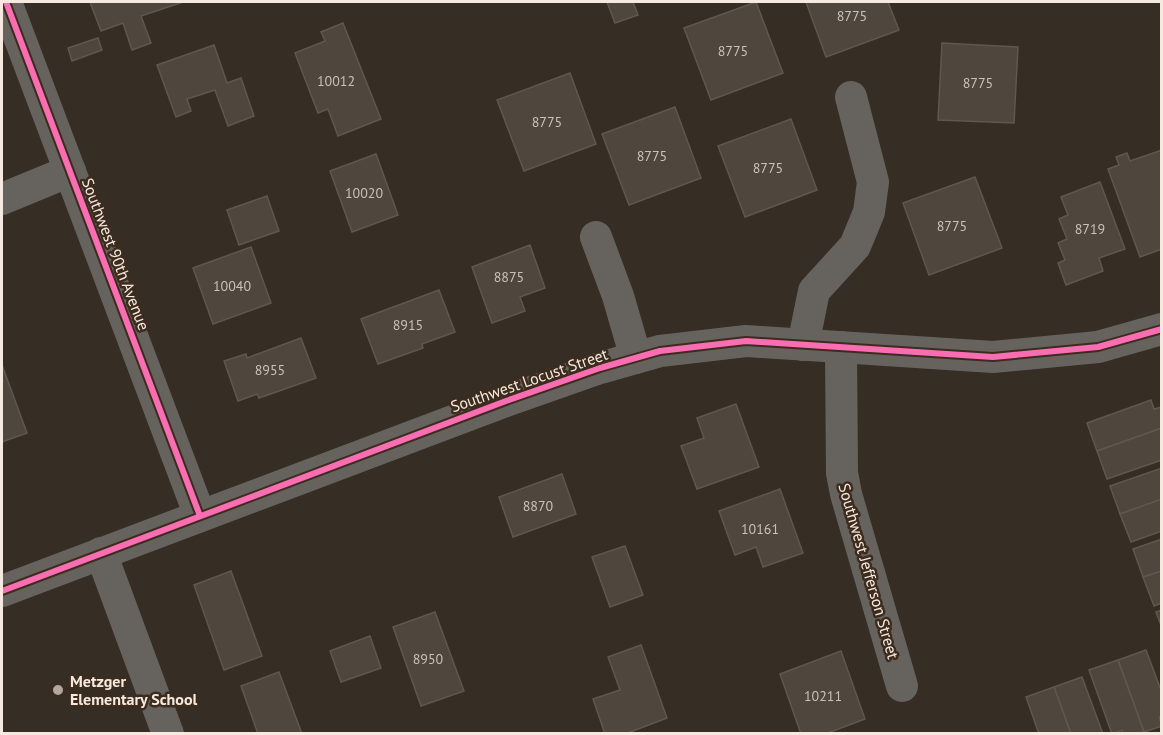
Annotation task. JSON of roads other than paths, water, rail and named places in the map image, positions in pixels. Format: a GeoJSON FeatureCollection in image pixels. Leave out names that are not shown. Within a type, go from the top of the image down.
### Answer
{"type":"FeatureCollection","features":[{"type":"Feature","properties":{"kind":"street","name":"Southwest 90th Avenue"},"geometry":{"type":"LineString","coordinates":[[6,2],[200,516]]}},
{"type":"Feature","properties":{"kind":"street"},"geometry":{"type":"LineString","coordinates":[[803,345],[814,291],[855,246],[869,212],[873,182],[851,97]]}},
{"type":"Feature","properties":{"kind":"street"},"geometry":{"type":"LineString","coordinates":[[2,198],[70,171]]}},
{"type":"Feature","properties":{"kind":"street"},"geometry":{"type":"LineString","coordinates":[[596,237],[618,296],[636,358]]}},
{"type":"Feature","properties":{"kind":"street","name":"Southwest Locust Street"},"geometry":{"type":"LineString","coordinates":[[2,591],[506,401],[660,351],[746,341],[993,357],[1098,347],[1161,329]]}},
{"type":"Feature","properties":{"kind":"street","name":"Southwest Jefferson Street"},"geometry":{"type":"LineString","coordinates":[[841,347],[842,473],[846,494],[902,686]]}},
{"type":"Feature","properties":{"kind":"street"},"geometry":{"type":"LineString","coordinates":[[101,553],[168,734]]}},
{"type":"Feature","properties":{"kind":"place","name":"Metzger Elementary School"},"geometry":{"type":"Point","coordinates":[58,690]}}]}
